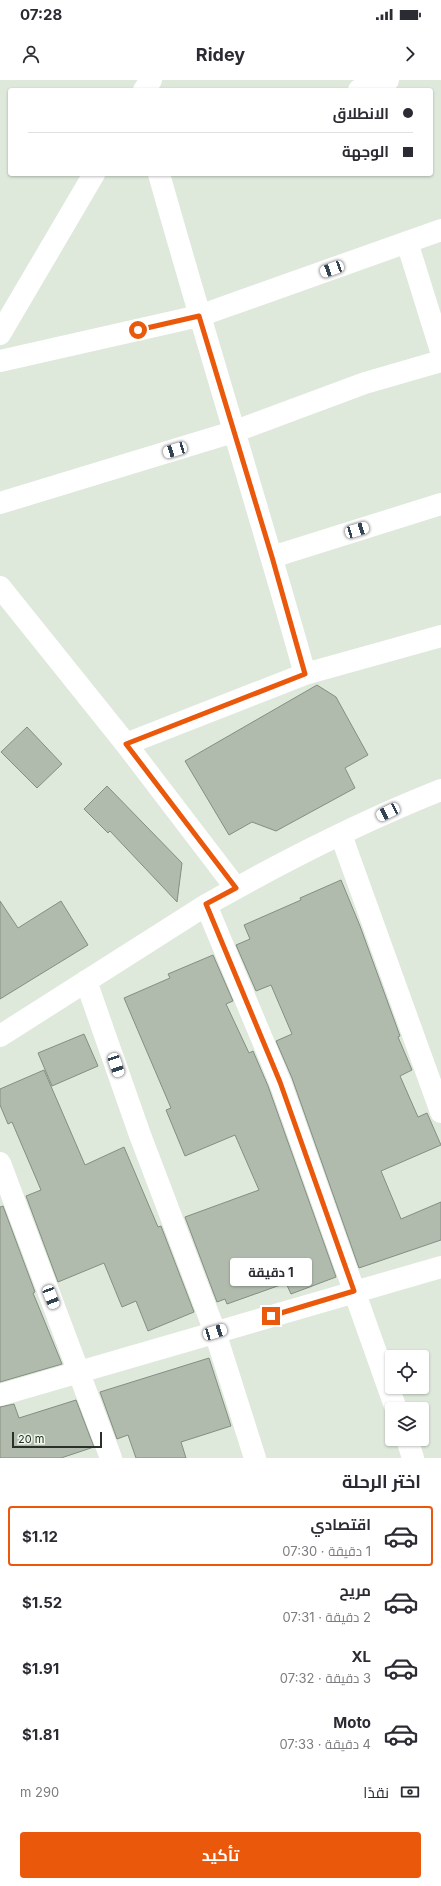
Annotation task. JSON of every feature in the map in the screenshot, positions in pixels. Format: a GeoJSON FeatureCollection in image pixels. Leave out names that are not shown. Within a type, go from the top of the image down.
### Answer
{"type":"FeatureCollection","features":[{"type":"Feature","properties":{"kind":"street"},"geometry":{"type":"LineString","coordinates":[[365,88],[388,80]]}},
{"type":"Feature","properties":{"kind":"street"},"geometry":{"type":"LineString","coordinates":[[0,334],[93,176]]}},
{"type":"Feature","properties":{"kind":"street"},"geometry":{"type":"LineString","coordinates":[[160,176],[199,316],[272,557],[305,674]]}},
{"type":"Feature","properties":{"kind":"street"},"geometry":{"type":"LineString","coordinates":[[0,360],[199,316],[441,230]]}},
{"type":"Feature","properties":{"kind":"street"},"geometry":{"type":"LineString","coordinates":[[407,242],[441,351]]}},
{"type":"Feature","properties":{"kind":"street"},"geometry":{"type":"LineString","coordinates":[[0,503],[233,432],[365,384],[441,361]]}},
{"type":"Feature","properties":{"kind":"street"},"geometry":{"type":"LineString","coordinates":[[272,557],[441,504]]}},
{"type":"Feature","properties":{"kind":"street"},"geometry":{"type":"LineString","coordinates":[[0,587],[126,744],[236,888]]}},
{"type":"Feature","properties":{"kind":"street"},"geometry":{"type":"LineString","coordinates":[[126,744],[305,674],[441,636]]}},
{"type":"Feature","properties":{"kind":"street"},"geometry":{"type":"LineString","coordinates":[[1,1034],[206,904],[400,806],[441,790]]}},
{"type":"Feature","properties":{"kind":"street"},"geometry":{"type":"LineString","coordinates":[[341,835],[441,1112]]}},
{"type":"Feature","properties":{"kind":"street"},"geometry":{"type":"LineString","coordinates":[[206,904],[280,1082],[394,1402]]}},
{"type":"Feature","properties":{"kind":"street"},"geometry":{"type":"LineString","coordinates":[[86,981],[140,1135],[215,1332],[255,1458]]}},
{"type":"Feature","properties":{"kind":"street"},"geometry":{"type":"LineString","coordinates":[[0,1163],[111,1458]]}},
{"type":"Feature","properties":{"kind":"street"},"geometry":{"type":"LineString","coordinates":[[0,1395],[354,1291],[441,1267]]}},
{"type":"Feature","properties":{"kind":"street"},"geometry":{"type":"LineString","coordinates":[[409,1446],[413,1458]]}},
{"type":"Feature","properties":{"kind":"building"},"geometry":{"type":"Polygon","coordinates":[[[317,685],[336,697],[368,755],[345,768],[355,788],[276,831],[252,822],[229,835],[185,761],[317,685]]]}},
{"type":"Feature","properties":{"kind":"building"},"geometry":{"type":"Polygon","coordinates":[[[27,727],[62,764],[37,788],[1,752],[27,727]]]}},
{"type":"Feature","properties":{"kind":"building"},"geometry":{"type":"Polygon","coordinates":[[[107,786],[182,863],[177,902],[110,831],[108,833],[84,809],[107,786]]]}},
{"type":"Feature","properties":{"kind":"building"},"geometry":{"type":"Polygon","coordinates":[[[341,880],[360,926],[400,1036],[398,1037],[412,1070],[400,1076],[418,1117],[427,1113],[441,1145],[381,1171],[401,1219],[441,1202],[441,1240],[359,1268],[292,1078],[276,1041],[292,1034],[271,985],[256,991],[236,945],[250,939],[244,925],[301,900],[300,898],[341,880]]]}},
{"type":"Feature","properties":{"kind":"building"},"geometry":{"type":"Polygon","coordinates":[[[0,901],[18,928],[61,901],[88,945],[0,999],[0,901]]]}},
{"type":"Feature","properties":{"kind":"building"},"geometry":{"type":"Polygon","coordinates":[[[213,955],[233,1001],[226,1004],[249,1053],[253,1051],[268,1086],[336,1277],[291,1294],[286,1283],[227,1304],[225,1299],[217,1302],[185,1217],[259,1190],[235,1135],[185,1156],[166,1110],[171,1108],[124,998],[170,978],[168,974],[213,955]]]}},
{"type":"Feature","properties":{"kind":"building"},"geometry":{"type":"Polygon","coordinates":[[[84,1034],[98,1066],[52,1086],[38,1053],[84,1034]]]}},
{"type":"Feature","properties":{"kind":"building"},"geometry":{"type":"Polygon","coordinates":[[[44,1070],[85,1165],[124,1147],[158,1227],[161,1226],[194,1312],[148,1331],[136,1301],[122,1307],[104,1263],[58,1282],[26,1196],[41,1190],[12,1122],[8,1124],[0,1105],[0,1089],[44,1070]]]}},
{"type":"Feature","properties":{"kind":"building"},"geometry":{"type":"Polygon","coordinates":[[[3,1206],[35,1292],[33,1293],[62,1364],[0,1382],[0,1207],[3,1206]]]}},
{"type":"Feature","properties":{"kind":"building"},"geometry":{"type":"Polygon","coordinates":[[[209,1358],[231,1426],[181,1442],[186,1458],[136,1458],[128,1435],[117,1439],[100,1392],[209,1358]]]}},
{"type":"Feature","properties":{"kind":"building"},"geometry":{"type":"Polygon","coordinates":[[[76,1400],[94,1447],[61,1458],[0,1458],[0,1407],[14,1404],[19,1418],[76,1400]]]}},
{"type":"Feature","properties":{"kind":"route"},"geometry":{"type":"LineString","coordinates":[[138,330],[199,316],[272,557],[305,674],[126,744],[236,888],[206,904],[280,1082],[354,1291],[271,1316]]}}]}
